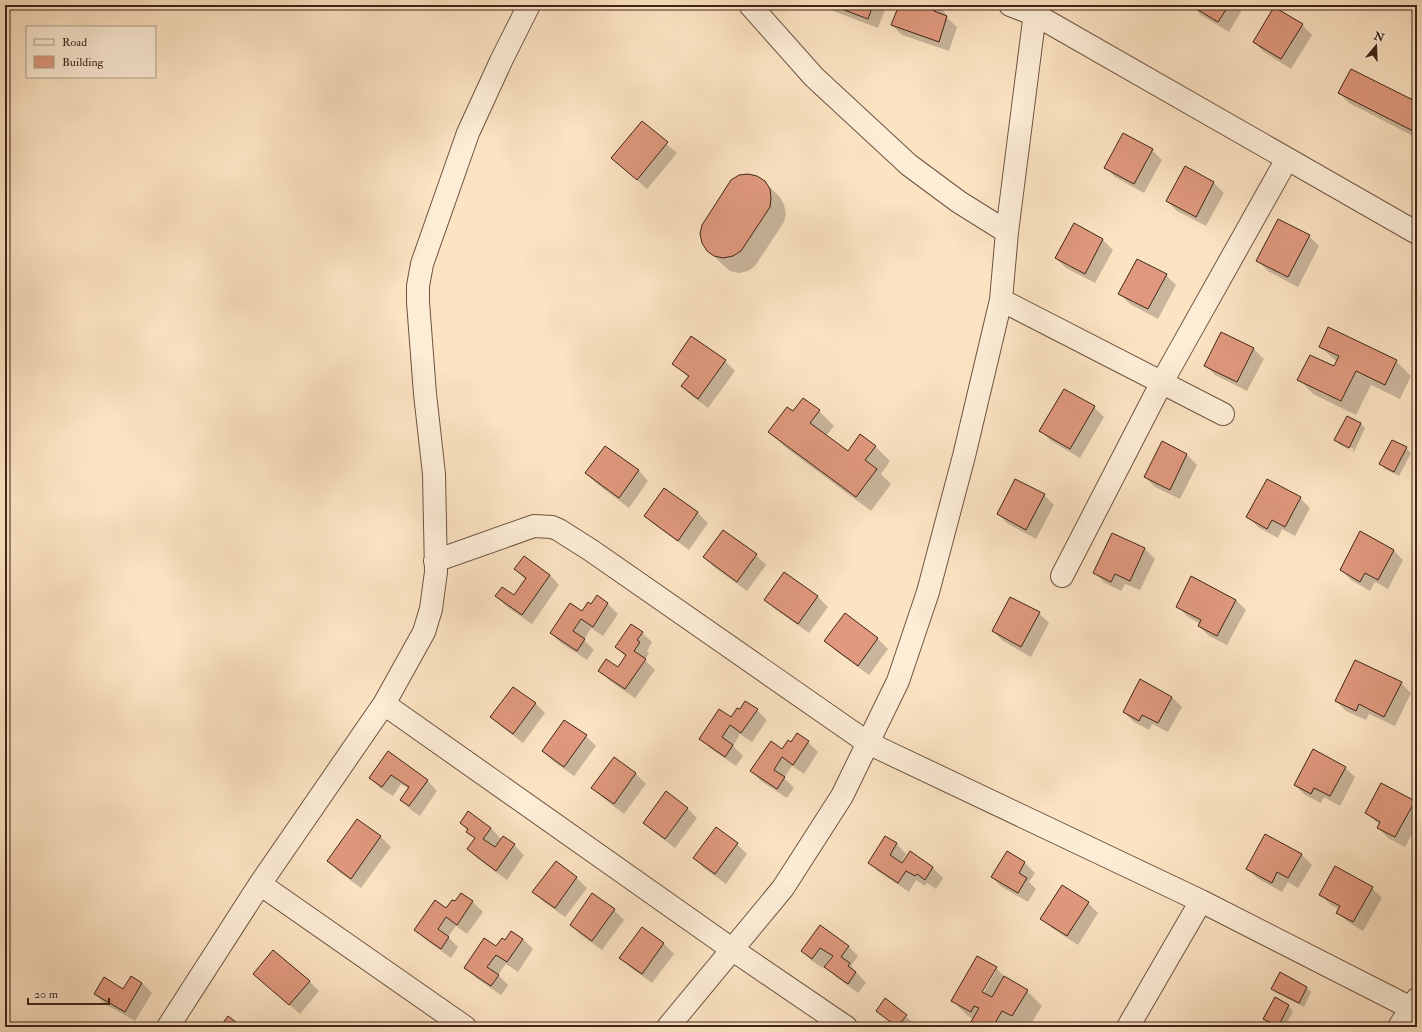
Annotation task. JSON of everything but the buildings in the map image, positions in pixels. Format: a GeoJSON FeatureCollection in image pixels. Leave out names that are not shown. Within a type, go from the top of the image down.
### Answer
{"type":"FeatureCollection","features":[{"type":"Feature","properties":{"kind":"street"},"geometry":{"type":"LineString","coordinates":[[168,1027],[260,884],[384,704],[424,632],[431,609],[436,572],[434,474],[422,356],[418,286],[422,264],[468,133],[529,5]]}},
{"type":"Feature","properties":{"kind":"street"},"geometry":{"type":"LineString","coordinates":[[750,5],[814,77],[909,165],[959,202],[1007,232]]}},
{"type":"Feature","properties":{"kind":"street"},"geometry":{"type":"LineString","coordinates":[[1010,5],[1036,10],[1417,233]]}},
{"type":"Feature","properties":{"kind":"street"},"geometry":{"type":"LineString","coordinates":[[668,1027],[783,888],[842,796],[898,681],[928,592],[964,456],[1001,300],[1007,232],[1036,10]]}},
{"type":"Feature","properties":{"kind":"street"},"geometry":{"type":"LineString","coordinates":[[1062,576],[1162,382],[1287,158]]}},
{"type":"Feature","properties":{"kind":"street"},"geometry":{"type":"LineString","coordinates":[[1001,300],[1223,414]]}},
{"type":"Feature","properties":{"kind":"street"},"geometry":{"type":"LineString","coordinates":[[435,561],[534,526],[552,527],[559,530],[592,551],[868,743],[1414,1004],[1399,1027]]}},
{"type":"Feature","properties":{"kind":"street"},"geometry":{"type":"LineString","coordinates":[[384,704],[733,950],[846,1027]]}},
{"type":"Feature","properties":{"kind":"street"},"geometry":{"type":"LineString","coordinates":[[260,884],[465,1027]]}},
{"type":"Feature","properties":{"kind":"street"},"geometry":{"type":"LineString","coordinates":[[1128,1027],[1201,901]]}}]}
